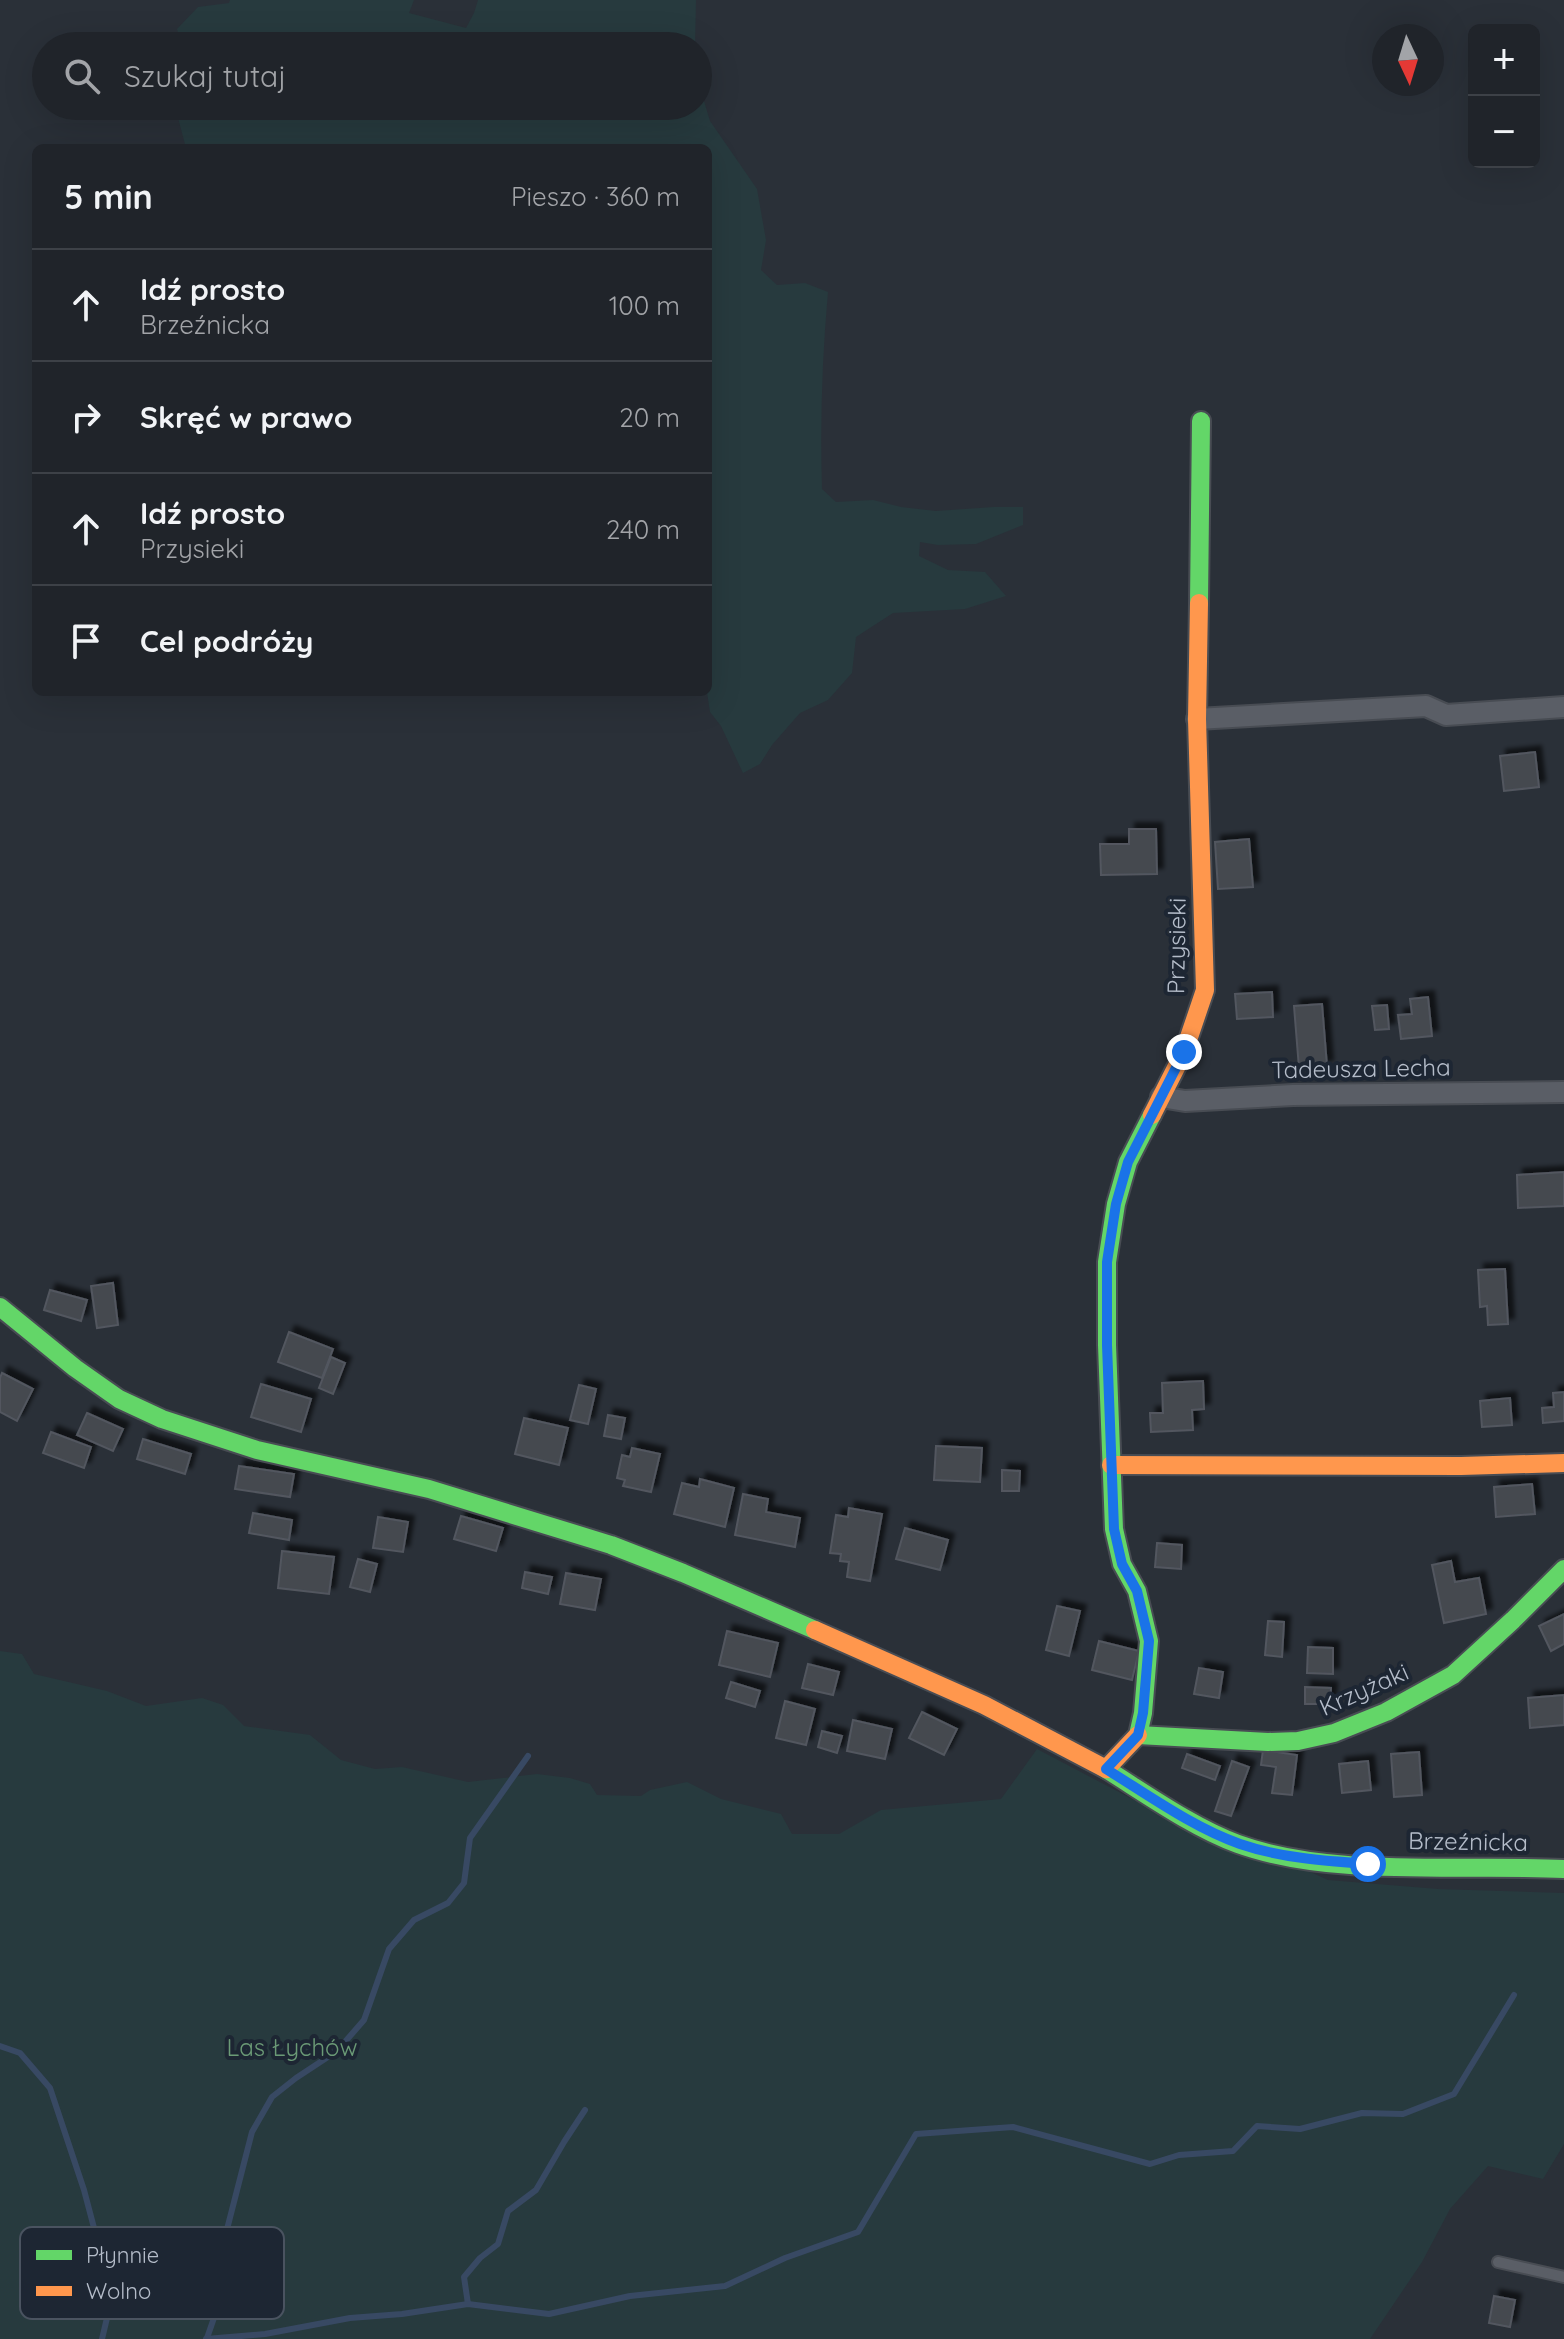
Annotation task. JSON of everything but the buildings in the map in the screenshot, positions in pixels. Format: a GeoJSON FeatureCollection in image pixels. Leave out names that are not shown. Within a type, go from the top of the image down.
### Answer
{"type":"FeatureCollection","features":[{"type":"Feature","properties":{"kind":"street","name":"Przysieki"},"geometry":{"type":"LineString","coordinates":[[1138,1735],[1143,1713],[1149,1641],[1137,1591],[1122,1564],[1114,1529],[1107,1262],[1116,1204],[1128,1162],[1184,1052],[1205,990],[1197,719],[1201,421]]}},
{"type":"Feature","properties":{"kind":"street"},"geometry":{"type":"LineString","coordinates":[[1197,719],[1426,706],[1446,715],[1564,707]]}},
{"type":"Feature","properties":{"kind":"street","name":"Tadeusza Lecha"},"geometry":{"type":"LineString","coordinates":[[1161,1097],[1185,1101],[1293,1095],[1564,1092]]}},
{"type":"Feature","properties":{"kind":"street","name":"Brzeźnicka"},"geometry":{"type":"LineString","coordinates":[[0,1307],[43,1344],[119,1399],[162,1419],[257,1450],[429,1489],[611,1545],[683,1573],[944,1686],[1045,1735],[1219,1836],[1243,1845],[1303,1859],[1368,1864],[1515,1865],[1564,1869]]}},
{"type":"Feature","properties":{"kind":"street"},"geometry":{"type":"LineString","coordinates":[[1111,1465],[1461,1466],[1564,1463]]}},
{"type":"Feature","properties":{"kind":"street","name":"Krzyżaki"},"geometry":{"type":"LineString","coordinates":[[1138,1735],[1268,1742],[1298,1741],[1334,1733],[1386,1712],[1453,1675],[1564,1569]]}},
{"type":"Feature","properties":{"kind":"street"},"geometry":{"type":"LineString","coordinates":[[1106,1769],[1138,1735]]}},
{"type":"Feature","properties":{"kind":"lane"},"geometry":{"type":"LineString","coordinates":[[1498,2262],[1564,2277]]}},
{"type":"Feature","properties":{"kind":"green space"},"geometry":{"type":"Polygon","coordinates":[[[230,0],[414,0],[409,13],[466,28],[478,0],[696,0],[695,32],[178,32],[177,29],[198,7],[229,3],[230,0]]]}},
{"type":"Feature","properties":{"kind":"green space"},"geometry":{"type":"Polygon","coordinates":[[[179,120],[710,120],[757,189],[766,240],[761,270],[777,285],[805,283],[828,292],[822,390],[822,489],[836,502],[873,500],[936,511],[1023,507],[1023,525],[976,544],[920,542],[919,556],[948,570],[985,572],[1006,596],[965,609],[893,613],[856,637],[852,673],[828,700],[800,713],[760,764],[743,773],[721,726],[710,712],[708,696],[712,696],[712,144],[185,144],[179,120]]]}},
{"type":"Feature","properties":{"kind":"green space","name":"Las Łychów"},"geometry":{"type":"Polygon","coordinates":[[[0,1651],[22,1654],[34,1674],[107,1691],[146,1706],[202,1698],[223,1705],[244,1726],[310,1735],[341,1760],[375,1769],[402,1767],[468,1782],[537,1774],[590,1784],[597,1795],[641,1796],[650,1790],[687,1782],[721,1799],[781,1814],[792,1834],[839,1834],[881,1810],[1001,1799],[1037,1749],[1218,1844],[1293,1864],[1328,1880],[1438,1889],[1564,1893],[1564,2144],[1543,2179],[1488,2166],[1450,2209],[1422,2262],[1370,2339],[0,2339],[0,1651]]]}},
{"type":"Feature","properties":{"kind":"waterway"},"geometry":{"type":"LineString","coordinates":[[228,2227],[252,2132],[272,2097],[337,2051],[364,2020],[389,1949],[414,1920],[448,1903],[464,1883],[470,1838],[528,1756]]}},
{"type":"Feature","properties":{"kind":"waterway"},"geometry":{"type":"LineString","coordinates":[[206,2339],[265,2334],[350,2318],[468,2304],[549,2314],[630,2296],[725,2286],[785,2258],[858,2232],[916,2134],[1013,2127],[1150,2164],[1179,2155],[1233,2151],[1257,2126],[1300,2129],[1362,2113],[1403,2114],[1454,2094],[1514,1995]]}},
{"type":"Feature","properties":{"kind":"waterway"},"geometry":{"type":"LineString","coordinates":[[0,2046],[20,2053],[50,2088],[94,2227]]}},
{"type":"Feature","properties":{"kind":"waterway"},"geometry":{"type":"LineString","coordinates":[[468,2304],[464,2277],[480,2258],[498,2244],[508,2211],[536,2190],[585,2110]]}},
{"type":"Feature","properties":{"kind":"waterway"},"geometry":{"type":"LineString","coordinates":[[102,2339],[107,2319]]}},
{"type":"Feature","properties":{"kind":"waterway"},"geometry":{"type":"LineString","coordinates":[[207,2338],[214,2319]]}},
{"type":"Feature","properties":{"kind":"traffic: fast"},"geometry":{"type":"LineString","coordinates":[[1199,603],[1201,421]]}},
{"type":"Feature","properties":{"kind":"traffic: fast"},"geometry":{"type":"LineString","coordinates":[[1138,1735],[1143,1713],[1149,1641],[1137,1591],[1122,1564],[1114,1529],[1107,1262],[1116,1204],[1128,1162],[1152,1115]]}},
{"type":"Feature","properties":{"kind":"traffic: fast"},"geometry":{"type":"LineString","coordinates":[[0,1307],[119,1399],[162,1419],[257,1450],[429,1489],[611,1545],[815,1630]]}},
{"type":"Feature","properties":{"kind":"traffic: fast"},"geometry":{"type":"LineString","coordinates":[[1138,1735],[1268,1742],[1298,1741],[1334,1733],[1386,1712],[1453,1675],[1564,1569]]}},
{"type":"Feature","properties":{"kind":"traffic: fast"},"geometry":{"type":"LineString","coordinates":[[1106,1769],[1204,1829],[1275,1855],[1356,1866],[1564,1869]]}},
{"type":"Feature","properties":{"kind":"traffic: slow"},"geometry":{"type":"LineString","coordinates":[[1152,1115],[1184,1052],[1205,990],[1197,719],[1199,603]]}},
{"type":"Feature","properties":{"kind":"traffic: slow"},"geometry":{"type":"LineString","coordinates":[[1111,1465],[1461,1466],[1564,1463]]}},
{"type":"Feature","properties":{"kind":"traffic: slow"},"geometry":{"type":"LineString","coordinates":[[815,1630],[984,1705],[1106,1769],[1138,1735]]}},
{"type":"Feature","properties":{"kind":"route"},"geometry":{"type":"LineString","coordinates":[[1184,1052],[1128,1162],[1116,1204],[1107,1262],[1114,1529],[1122,1564],[1137,1591],[1149,1641],[1143,1713],[1138,1735],[1106,1769],[1219,1836],[1243,1845],[1303,1859],[1368,1864]]}}]}
